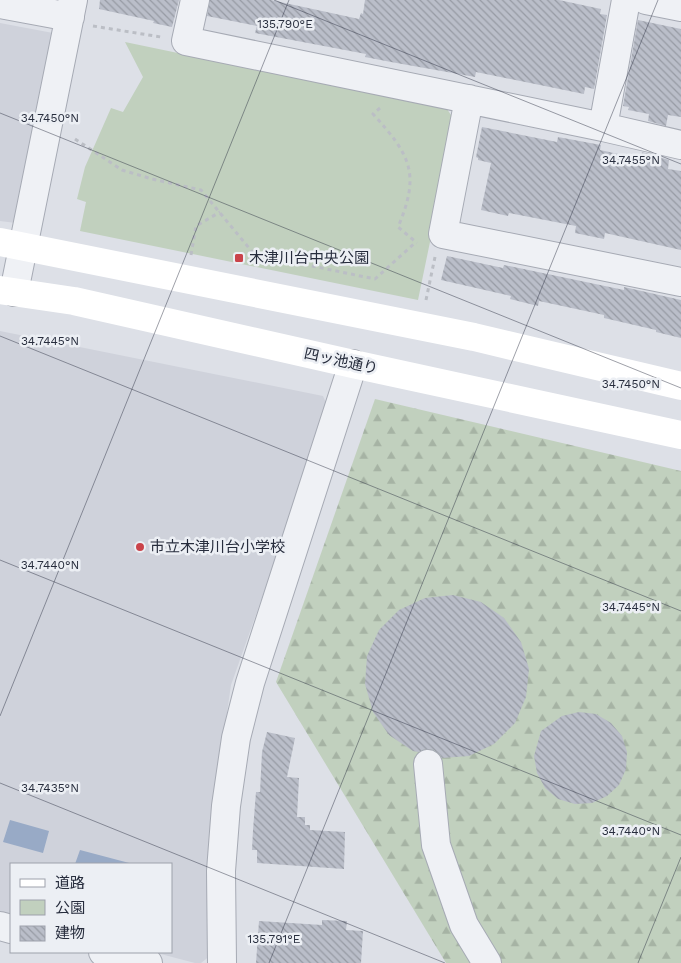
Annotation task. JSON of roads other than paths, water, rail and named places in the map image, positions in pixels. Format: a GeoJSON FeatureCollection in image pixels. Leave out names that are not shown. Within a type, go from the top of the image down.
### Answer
{"type":"FeatureCollection","features":[{"type":"Feature","properties":{"kind":"main road"},"geometry":{"type":"LineString","coordinates":[[12,244],[474,337],[681,386]]}},
{"type":"Feature","properties":{"kind":"main road","name":"四ッ池通り"},"geometry":{"type":"LineString","coordinates":[[7,291],[74,301],[681,436]]}},
{"type":"Feature","properties":{"kind":"street"},"geometry":{"type":"LineString","coordinates":[[195,0],[186,41],[603,127],[681,145]]}},
{"type":"Feature","properties":{"kind":"street"},"geometry":{"type":"LineString","coordinates":[[603,127],[626,0]]}},
{"type":"Feature","properties":{"kind":"street"},"geometry":{"type":"LineString","coordinates":[[646,0],[681,7]]}},
{"type":"Feature","properties":{"kind":"street"},"geometry":{"type":"LineString","coordinates":[[0,4],[71,12],[12,244],[7,291]]}},
{"type":"Feature","properties":{"kind":"street"},"geometry":{"type":"LineString","coordinates":[[469,99],[432,248],[681,282]]}},
{"type":"Feature","properties":{"kind":"street"},"geometry":{"type":"LineString","coordinates":[[222,963],[221,871],[226,806],[236,738],[250,683],[353,364]]}},
{"type":"Feature","properties":{"kind":"street"},"geometry":{"type":"LineString","coordinates":[[428,764],[436,845],[464,925],[487,963]]}},
{"type":"Feature","properties":{"kind":"street"},"geometry":{"type":"LineString","coordinates":[[107,953],[148,963]]}},
{"type":"Feature","properties":{"kind":"water"},"geometry":{"type":"Polygon","coordinates":[[[10,820],[49,831],[43,853],[3,842],[10,820]]]}},
{"type":"Feature","properties":{"kind":"water"},"geometry":{"type":"Polygon","coordinates":[[[80,850],[129,863],[75,863],[80,850]]]}},
{"type":"Feature","properties":{"kind":"place","name":"木津川台中央公園"},"geometry":{"type":"Point","coordinates":[239,258]}},
{"type":"Feature","properties":{"kind":"place","name":"市立木津川台小学校"},"geometry":{"type":"Point","coordinates":[140,547]}}]}
